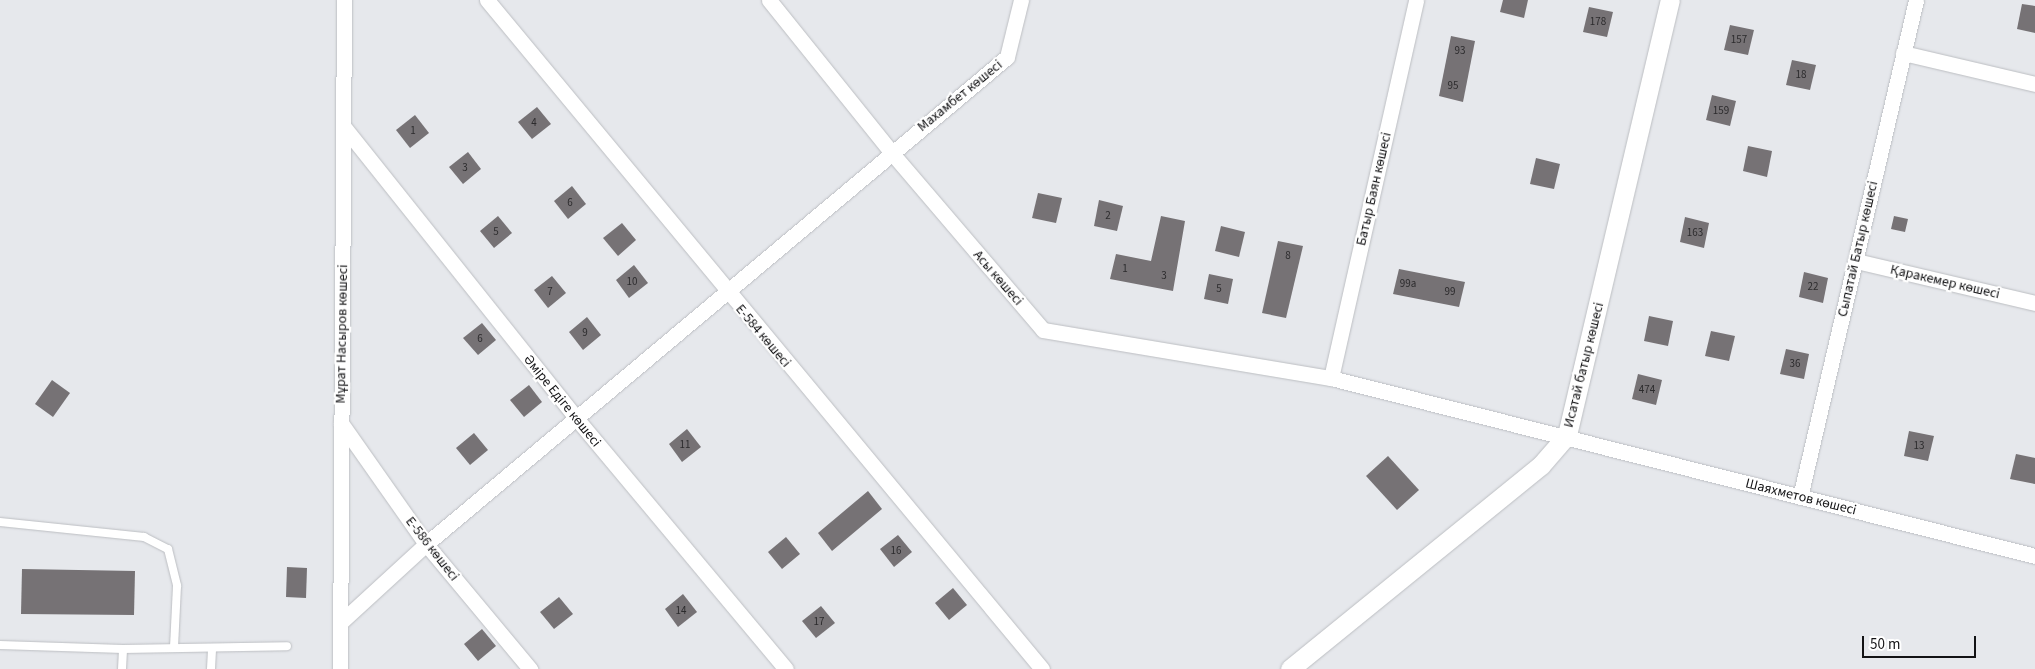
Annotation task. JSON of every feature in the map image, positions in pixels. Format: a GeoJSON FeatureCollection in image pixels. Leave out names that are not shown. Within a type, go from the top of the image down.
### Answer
{"type":"FeatureCollection","features":[{"type":"Feature","properties":{"kind":"street","name":"Мұрат Насыров көшесі"},"geometry":{"type":"LineString","coordinates":[[340,669],[344,0]]}},
{"type":"Feature","properties":{"kind":"street","name":"Е-584 көшесі"},"geometry":{"type":"LineString","coordinates":[[487,0],[728,294],[1042,669]]}},
{"type":"Feature","properties":{"kind":"street","name":"Асы көшесі"},"geometry":{"type":"LineString","coordinates":[[769,0],[891,152],[1043,330],[1331,378],[1567,435]]}},
{"type":"Feature","properties":{"kind":"street","name":"Махамбет көшесі"},"geometry":{"type":"LineString","coordinates":[[341,622],[426,544],[728,294],[891,152],[1007,58],[1021,0]]}},
{"type":"Feature","properties":{"kind":"street","name":"Батыр Баян көшесі"},"geometry":{"type":"LineString","coordinates":[[1331,378],[1416,0]]}},
{"type":"Feature","properties":{"kind":"street","name":"Исатай батыр көшесі"},"geometry":{"type":"LineString","coordinates":[[1290,669],[1541,465],[1567,435],[1670,0]]}},
{"type":"Feature","properties":{"kind":"street","name":"Сыпатай Батыр көшесі"},"geometry":{"type":"LineString","coordinates":[[1800,497],[1916,0]]}},
{"type":"Feature","properties":{"kind":"street"},"geometry":{"type":"LineString","coordinates":[[1903,53],[2035,84]]}},
{"type":"Feature","properties":{"kind":"street","name":"Әміре Едіге көшесі"},"geometry":{"type":"LineString","coordinates":[[344,128],[576,418],[786,669]]}},
{"type":"Feature","properties":{"kind":"street","name":"Қаракемер көшесі"},"geometry":{"type":"LineString","coordinates":[[1856,261],[2035,303]]}},
{"type":"Feature","properties":{"kind":"street","name":"Е-586 көшесі"},"geometry":{"type":"LineString","coordinates":[[341,423],[426,544],[530,669]]}},
{"type":"Feature","properties":{"kind":"street","name":"Шаяхметов көшесі"},"geometry":{"type":"LineString","coordinates":[[1567,435],[1800,497],[2035,556]]}},
{"type":"Feature","properties":{"kind":"lane"},"geometry":{"type":"LineString","coordinates":[[0,522],[144,537],[168,550],[177,586],[174,647]]}},
{"type":"Feature","properties":{"kind":"lane"},"geometry":{"type":"LineString","coordinates":[[0,646],[123,649],[287,646]]}},
{"type":"Feature","properties":{"kind":"lane"},"geometry":{"type":"LineString","coordinates":[[211,669],[212,648]]}},
{"type":"Feature","properties":{"kind":"lane"},"geometry":{"type":"LineString","coordinates":[[122,669],[123,649]]}},
{"type":"Feature","properties":{"kind":"building"},"geometry":{"type":"Polygon","coordinates":[[[1503,0],[1528,0],[1524,18],[1500,12],[1503,0]]]}},
{"type":"Feature","properties":{"kind":"building"},"geometry":{"type":"Polygon","coordinates":[[[2022,4],[2035,6],[2035,33],[2017,29],[2022,4]]]}},
{"type":"Feature","properties":{"kind":"building"},"geometry":{"type":"Polygon","coordinates":[[[1589,7],[1613,12],[1607,37],[1583,32],[1589,7]]]}},
{"type":"Feature","properties":{"kind":"building"},"geometry":{"type":"Polygon","coordinates":[[[1730,25],[1754,30],[1748,55],[1724,50],[1730,25]]]}},
{"type":"Feature","properties":{"kind":"building"},"geometry":{"type":"Polygon","coordinates":[[[1451,36],[1475,41],[1463,102],[1439,96],[1451,36]]]}},
{"type":"Feature","properties":{"kind":"building"},"geometry":{"type":"Polygon","coordinates":[[[1792,60],[1816,65],[1810,90],[1786,85],[1792,60]]]}},
{"type":"Feature","properties":{"kind":"building"},"geometry":{"type":"Polygon","coordinates":[[[1712,95],[1736,101],[1730,126],[1706,120],[1712,95]]]}},
{"type":"Feature","properties":{"kind":"building"},"geometry":{"type":"Polygon","coordinates":[[[537,107],[551,124],[532,139],[518,122],[537,107]]]}},
{"type":"Feature","properties":{"kind":"building"},"geometry":{"type":"Polygon","coordinates":[[[415,115],[429,133],[410,148],[396,130],[415,115]]]}},
{"type":"Feature","properties":{"kind":"building"},"geometry":{"type":"Polygon","coordinates":[[[1748,146],[1772,151],[1767,177],[1743,171],[1748,146]]]}},
{"type":"Feature","properties":{"kind":"building"},"geometry":{"type":"Polygon","coordinates":[[[468,152],[481,169],[463,184],[449,167],[468,152]]]}},
{"type":"Feature","properties":{"kind":"building"},"geometry":{"type":"Polygon","coordinates":[[[1536,158],[1560,164],[1554,189],[1530,184],[1536,158]]]}},
{"type":"Feature","properties":{"kind":"building"},"geometry":{"type":"Polygon","coordinates":[[[572,186],[586,204],[568,219],[554,201],[572,186]]]}},
{"type":"Feature","properties":{"kind":"building"},"geometry":{"type":"Polygon","coordinates":[[[1038,193],[1062,198],[1056,223],[1032,218],[1038,193]]]}},
{"type":"Feature","properties":{"kind":"building"},"geometry":{"type":"Polygon","coordinates":[[[1099,200],[1123,206],[1117,231],[1094,226],[1099,200]]]}},
{"type":"Feature","properties":{"kind":"building"},"geometry":{"type":"Polygon","coordinates":[[[498,216],[512,233],[494,248],[480,231],[498,216]]]}},
{"type":"Feature","properties":{"kind":"building"},"geometry":{"type":"Polygon","coordinates":[[[1161,216],[1185,221],[1173,291],[1110,279],[1116,254],[1151,261],[1161,216]]]}},
{"type":"Feature","properties":{"kind":"building"},"geometry":{"type":"Polygon","coordinates":[[[1894,216],[1908,219],[1905,232],[1891,229],[1894,216]]]}},
{"type":"Feature","properties":{"kind":"building"},"geometry":{"type":"Polygon","coordinates":[[[1685,217],[1709,223],[1704,248],[1680,242],[1685,217]]]}},
{"type":"Feature","properties":{"kind":"building"},"geometry":{"type":"Polygon","coordinates":[[[622,223],[636,240],[618,256],[603,238],[622,223]]]}},
{"type":"Feature","properties":{"kind":"building"},"geometry":{"type":"Polygon","coordinates":[[[1221,226],[1245,232],[1239,257],[1215,251],[1221,226]]]}},
{"type":"Feature","properties":{"kind":"building"},"geometry":{"type":"Polygon","coordinates":[[[1278,241],[1303,246],[1286,318],[1262,313],[1278,241]]]}},
{"type":"Feature","properties":{"kind":"building"},"geometry":{"type":"Polygon","coordinates":[[[634,265],[648,283],[629,298],[616,280],[634,265]]]}},
{"type":"Feature","properties":{"kind":"building"},"geometry":{"type":"Polygon","coordinates":[[[1399,269],[1465,282],[1459,307],[1393,294],[1399,269]]]}},
{"type":"Feature","properties":{"kind":"building"},"geometry":{"type":"Polygon","coordinates":[[[1804,272],[1828,278],[1823,303],[1799,297],[1804,272]]]}},
{"type":"Feature","properties":{"kind":"building"},"geometry":{"type":"Polygon","coordinates":[[[1209,274],[1233,279],[1228,304],[1204,299],[1209,274]]]}},
{"type":"Feature","properties":{"kind":"building"},"geometry":{"type":"Polygon","coordinates":[[[552,276],[566,293],[548,308],[534,290],[552,276]]]}},
{"type":"Feature","properties":{"kind":"building"},"geometry":{"type":"Polygon","coordinates":[[[1649,316],[1673,321],[1668,346],[1644,341],[1649,316]]]}},
{"type":"Feature","properties":{"kind":"building"},"geometry":{"type":"Polygon","coordinates":[[[587,317],[601,335],[583,350],[569,332],[587,317]]]}},
{"type":"Feature","properties":{"kind":"building"},"geometry":{"type":"Polygon","coordinates":[[[482,323],[496,340],[478,355],[463,338],[482,323]]]}},
{"type":"Feature","properties":{"kind":"building"},"geometry":{"type":"Polygon","coordinates":[[[1711,331],[1735,336],[1729,361],[1705,356],[1711,331]]]}},
{"type":"Feature","properties":{"kind":"building"},"geometry":{"type":"Polygon","coordinates":[[[1786,349],[1809,354],[1804,379],[1780,374],[1786,349]]]}},
{"type":"Feature","properties":{"kind":"building"},"geometry":{"type":"Polygon","coordinates":[[[1638,374],[1662,380],[1656,405],[1632,399],[1638,374]]]}},
{"type":"Feature","properties":{"kind":"building"},"geometry":{"type":"Polygon","coordinates":[[[52,380],[70,393],[53,417],[35,404],[52,380]]]}},
{"type":"Feature","properties":{"kind":"building"},"geometry":{"type":"Polygon","coordinates":[[[529,385],[542,402],[524,417],[510,400],[529,385]]]}},
{"type":"Feature","properties":{"kind":"building"},"geometry":{"type":"Polygon","coordinates":[[[687,429],[701,447],[682,462],[669,444],[687,429]]]}},
{"type":"Feature","properties":{"kind":"building"},"geometry":{"type":"Polygon","coordinates":[[[1909,431],[1934,436],[1928,461],[1904,456],[1909,431]]]}},
{"type":"Feature","properties":{"kind":"building"},"geometry":{"type":"Polygon","coordinates":[[[474,433],[488,450],[470,465],[456,448],[474,433]]]}},
{"type":"Feature","properties":{"kind":"building"},"geometry":{"type":"Polygon","coordinates":[[[2016,454],[2035,458],[2035,484],[2010,479],[2016,454]]]}},
{"type":"Feature","properties":{"kind":"building"},"geometry":{"type":"Polygon","coordinates":[[[1388,456],[1419,490],[1397,510],[1366,476],[1388,456]]]}},
{"type":"Feature","properties":{"kind":"building"},"geometry":{"type":"Polygon","coordinates":[[[868,491],[882,509],[832,551],[818,533],[868,491]]]}},
{"type":"Feature","properties":{"kind":"building"},"geometry":{"type":"Polygon","coordinates":[[[898,535],[912,552],[894,567],[880,549],[898,535]]]}},
{"type":"Feature","properties":{"kind":"building"},"geometry":{"type":"Polygon","coordinates":[[[786,537],[800,554],[782,569],[768,552],[786,537]]]}},
{"type":"Feature","properties":{"kind":"building"},"geometry":{"type":"Polygon","coordinates":[[[287,567],[307,568],[306,598],[286,597],[287,567]]]}},
{"type":"Feature","properties":{"kind":"building"},"geometry":{"type":"Polygon","coordinates":[[[22,569],[135,571],[134,615],[21,614],[22,569]]]}},
{"type":"Feature","properties":{"kind":"building"},"geometry":{"type":"Polygon","coordinates":[[[953,588],[967,605],[949,620],[935,603],[953,588]]]}},
{"type":"Feature","properties":{"kind":"building"},"geometry":{"type":"Polygon","coordinates":[[[683,594],[697,612],[678,627],[665,609],[683,594]]]}},
{"type":"Feature","properties":{"kind":"building"},"geometry":{"type":"Polygon","coordinates":[[[559,597],[573,614],[554,629],[540,612],[559,597]]]}},
{"type":"Feature","properties":{"kind":"building"},"geometry":{"type":"Polygon","coordinates":[[[821,606],[835,623],[816,638],[802,621],[821,606]]]}},
{"type":"Feature","properties":{"kind":"building"},"geometry":{"type":"Polygon","coordinates":[[[482,629],[496,646],[478,661],[464,644],[482,629]]]}}]}
